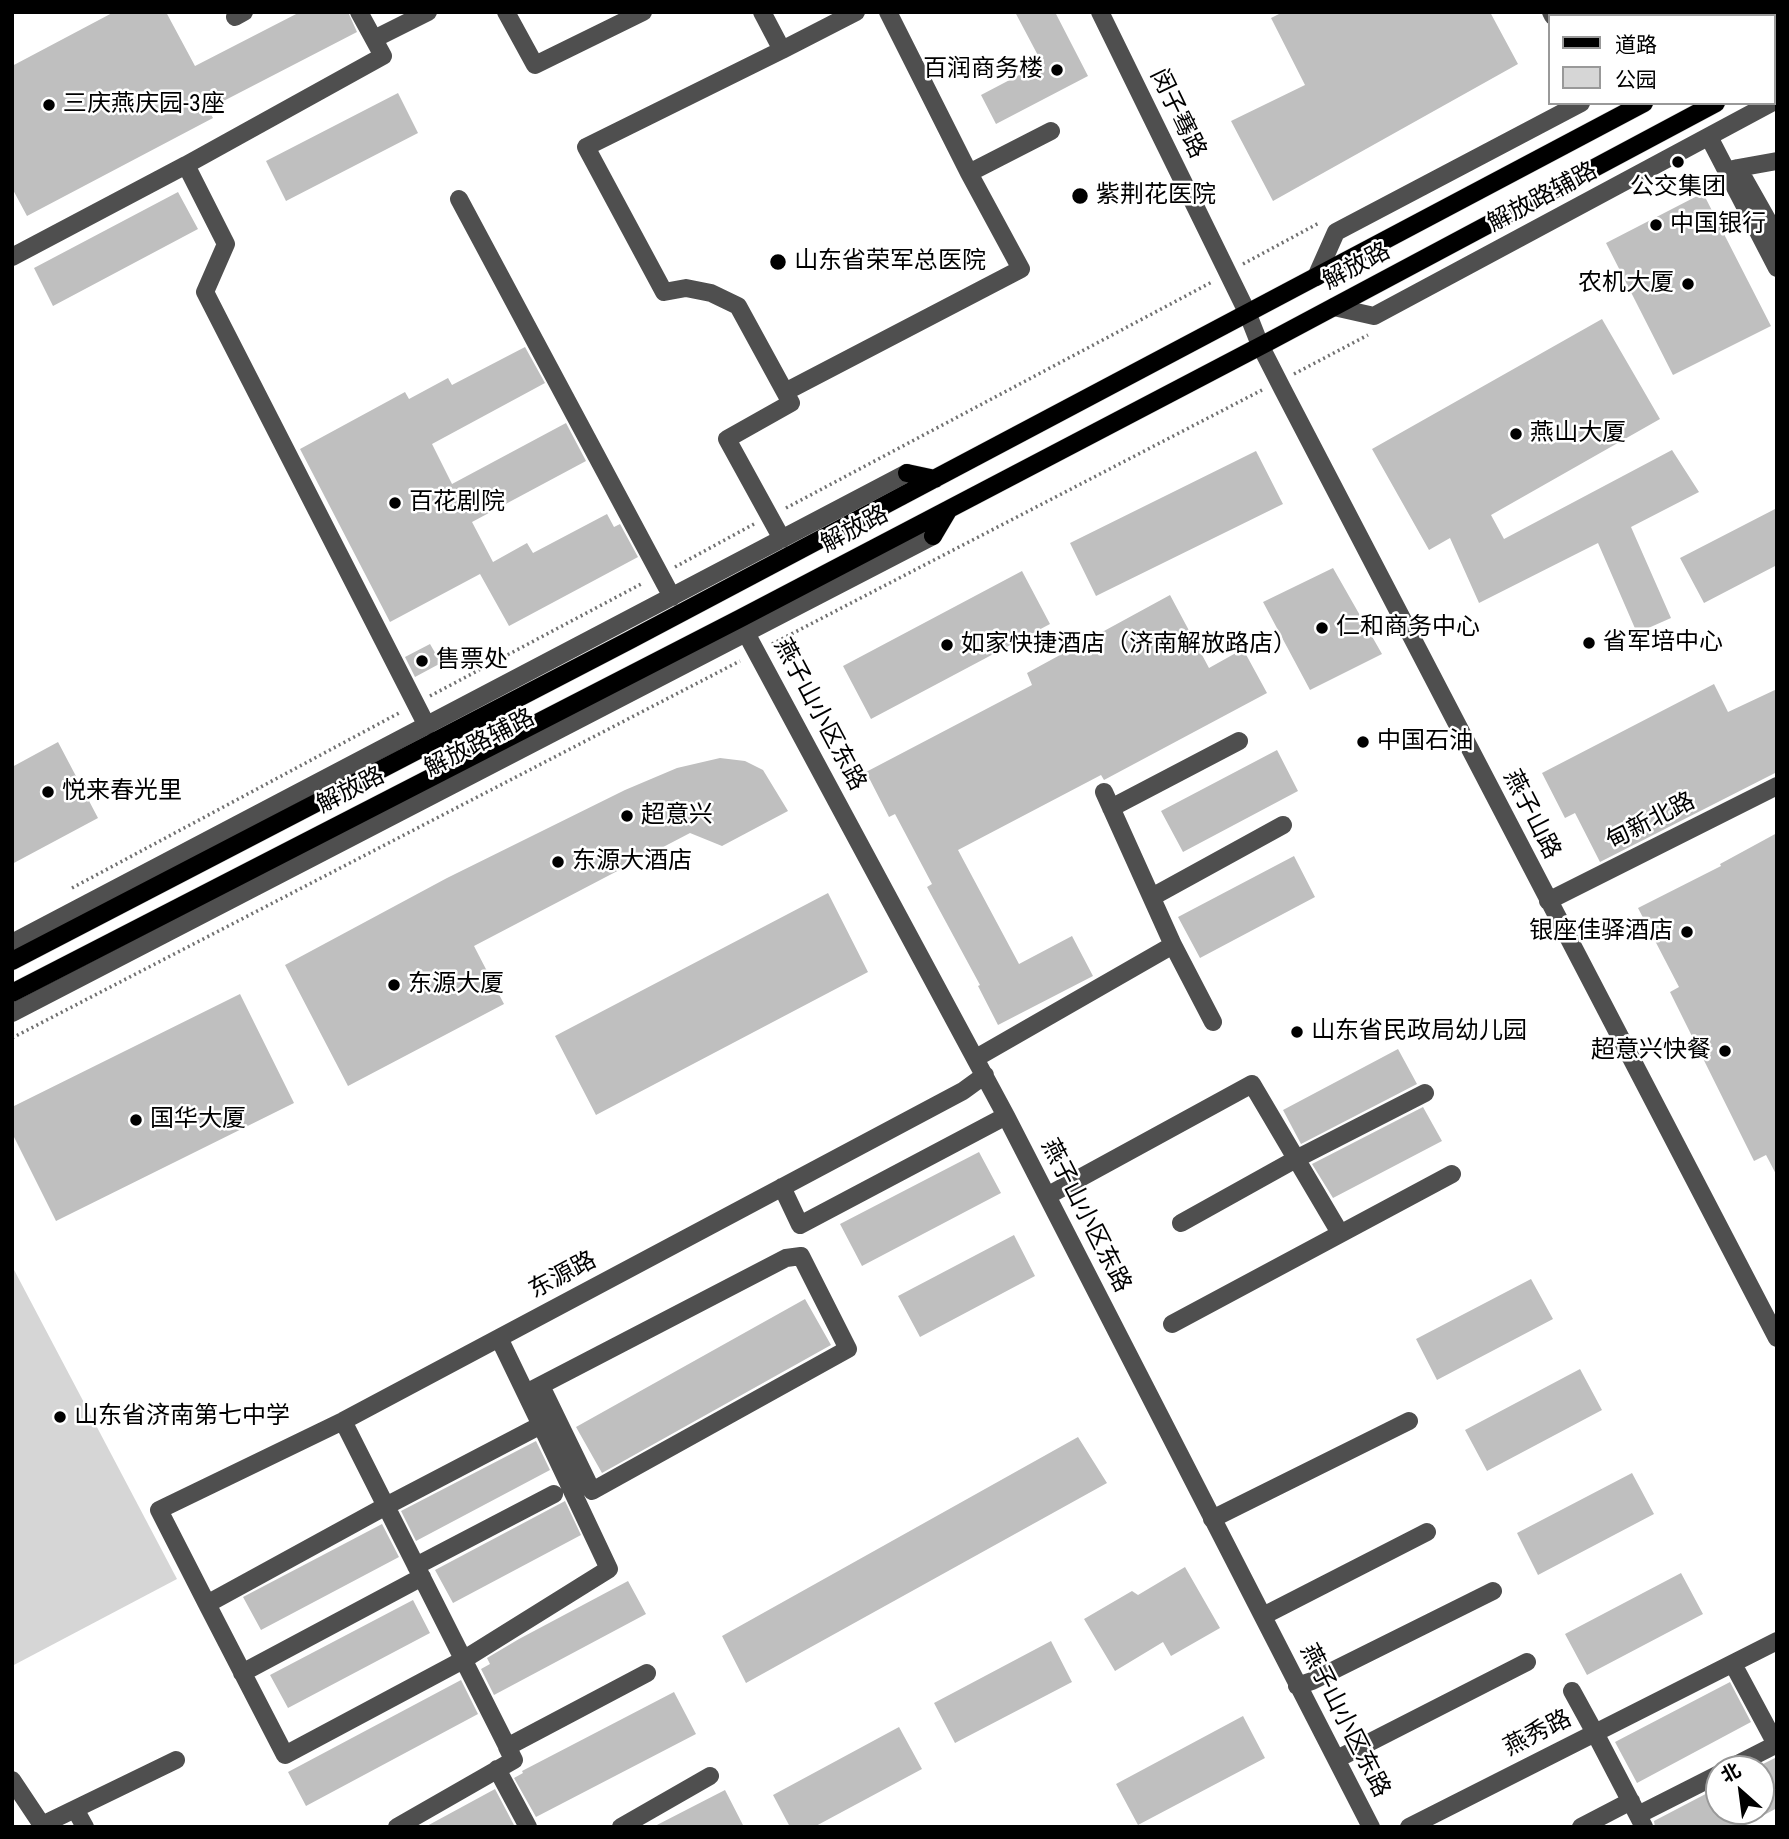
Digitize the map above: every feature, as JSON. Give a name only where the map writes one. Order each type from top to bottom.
[{"type":"main road","name":"解放路","points":[[12,961],[935,479],[1640,105]]},
{"type":"main road","name":"解放路","points":[[12,993],[949,509],[1712,105]]},
{"type":"main road","points":[[907,473],[935,479]]},
{"type":"main road","points":[[933,536],[949,509]]},
{"type":"street","points":[[12,257],[383,56],[359,12]]},
{"type":"street","points":[[374,39],[428,12]]},
{"type":"street","points":[[506,12],[535,65],[639,13]]},
{"type":"street","points":[[762,12],[782,50]]},
{"type":"street","points":[[782,539],[727,439],[791,403],[737,306],[711,293],[686,288],[664,292],[586,147],[856,12]]},
{"type":"street","points":[[785,392],[1021,270],[888,12]]},
{"type":"street","name":"闵子骞路","points":[[1100,12],[1247,312]]},
{"type":"street","points":[[1316,277],[1336,232],[1577,105]]},
{"type":"street","name":"解放路辅路","points":[[1334,307],[1374,316],[1768,105]]},
{"type":"street","points":[[969,173],[1051,131]]},
{"type":"street","points":[[1709,137],[1777,237]]},
{"type":"street","points":[[1732,170],[1777,162]]},
{"type":"street","points":[[186,165],[226,244],[205,292],[427,726]]},
{"type":"street","points":[[1732,170],[1777,268]]},
{"type":"street","points":[[459,200],[672,597]]},
{"type":"street","name":"燕子山路","points":[[1247,312],[1284,379],[1777,1338]]},
{"type":"street","name":"解放路辅路","points":[[12,943],[907,473]]},
{"type":"street","name":"解放路辅路","points":[[12,1013],[933,536]]},
{"type":"street","name":"燕子山小区东路","points":[[746,634],[985,1075],[1371,1827]]},
{"type":"street","points":[[1213,1022],[1173,945],[1107,800],[1239,741]]},
{"type":"street","name":"甸新北路","points":[[1553,901],[1777,789]]},
{"type":"street","points":[[1152,897],[1283,825]]},
{"type":"street","name":"燕子山路","points":[[1553,901],[1777,1318]]},
{"type":"street","points":[[976,1058],[1173,945]]},
{"type":"street","name":"东源路","points":[[207,1604],[159,1510],[343,1421],[963,1091],[985,1075]]},
{"type":"street","points":[[1047,1196],[1252,1084],[1340,1233]]},
{"type":"street","points":[[1181,1223],[1296,1159],[1425,1093]]},
{"type":"street","points":[[782,1187],[800,1225],[1006,1116]]},
{"type":"street","points":[[1172,1324],[1452,1174]]},
{"type":"street","points":[[499,1338],[592,1491],[848,1349],[801,1256],[786,1258],[533,1390]]},
{"type":"street","points":[[533,1390],[541,1425],[609,1569],[463,1660],[285,1755],[207,1604],[541,1425]]},
{"type":"street","points":[[343,1421],[514,1760],[397,1827]]},
{"type":"street","points":[[1212,1519],[1409,1421]]},
{"type":"street","points":[[243,1673],[554,1494]]},
{"type":"street","points":[[1263,1616],[1427,1532]]},
{"type":"street","points":[[1297,1686],[1493,1591]]},
{"type":"street","points":[[1573,1691],[1595,1733],[1777,1641]]},
{"type":"street","points":[[1337,1759],[1527,1662]]},
{"type":"street","points":[[1734,1664],[1776,1745],[1756,1755]]},
{"type":"street","points":[[507,1747],[648,1673]]},
{"type":"street","name":"燕秀路","points":[[1409,1827],[1595,1733],[1638,1814]]},
{"type":"street","points":[[12,1780],[40,1826],[176,1760]]},
{"type":"street","points":[[497,1769],[528,1827]]},
{"type":"street","points":[[621,1827],[710,1776]]},
{"type":"street","points":[[1581,1827],[1638,1814],[1705,1781]]},
{"type":"street","points":[[75,1809],[85,1827]]},
{"type":"path","points":[[12,1038],[1375,331]]},
{"type":"green space","name":"山东省济南第七中学","points":[[12,1266],[177,1579],[12,1666]]},
{"type":"building","points":[[114,12],[166,12],[195,66],[300,12],[348,12],[357,32],[208,109],[213,118],[27,216],[12,188],[12,66]]},
{"type":"building","name":"百润商务楼","points":[[1015,12],[1055,12],[1088,76],[996,124],[981,95],[1042,63]]},
{"type":"building","points":[[1283,12],[1490,12],[1518,64],[1273,201],[1231,121],[1305,85],[1271,18]]},
{"type":"building","points":[[398,93],[418,133],[286,201],[266,161]]},
{"type":"building","points":[[178,192],[198,229],[53,306],[34,268]]},
{"type":"building","name":"农机大厦","points":[[1703,193],[1771,326],[1673,375],[1606,243]]},
{"type":"building","name":"燕山大厦","points":[[1602,319],[1660,419],[1491,515],[1504,539],[1672,450],[1699,492],[1631,527],[1671,618],[1637,633],[1598,543],[1479,603],[1450,538],[1429,550],[1372,449]]},
{"type":"building","points":[[525,347],[545,383],[432,444],[452,484],[566,423],[586,461],[472,522],[493,562],[527,543],[533,553],[607,514],[614,527],[620,524],[638,557],[509,626],[480,574],[390,622],[300,449],[405,392],[409,399],[448,378],[452,385]]},
{"type":"building","points":[[1256,451],[1283,504],[1096,596],[1070,543]]},
{"type":"building","points":[[1777,508],[1777,565],[1704,603],[1680,558]]},
{"type":"building","name":"仁和商务中心","points":[[1333,568],[1382,654],[1310,690],[1263,602]]},
{"type":"building","name":"如家快捷酒店（济南解放路店）","points":[[1022,571],[1050,624],[871,719],[843,666]]},
{"type":"building","points":[[1170,595],[1209,668],[1243,649],[1267,693],[1104,780],[1101,775],[958,850],[1019,964],[1072,936],[1093,976],[998,1025],[978,986],[980,985],[927,887],[932,884],[895,814],[889,817],[866,772],[1032,685],[1027,673]]},
{"type":"building","name":"售票处","points":[[430,644],[441,663],[415,677],[405,657]]},
{"type":"building","points":[[1714,684],[1728,712],[1777,689],[1777,772],[1600,862],[1575,813],[1565,818],[1542,773]]},
{"type":"building","name":"悦来春光里","points":[[58,742],[98,818],[12,864],[12,767]]},
{"type":"building","points":[[1277,750],[1298,791],[1183,852],[1161,811]]},
{"type":"building","points":[[720,758],[745,761],[763,770],[788,811],[722,846],[690,833],[474,946],[504,1004],[348,1086],[285,965],[447,878],[625,790],[677,768]]},
{"type":"building","points":[[1777,833],[1777,1176],[1766,1155],[1754,1161],[1670,992],[1679,987],[1638,908],[1721,866],[1720,864]]},
{"type":"building","points":[[1294,856],[1315,897],[1200,958],[1178,917]]},
{"type":"building","points":[[828,893],[868,972],[596,1115],[555,1036]]},
{"type":"building","name":"国华大厦","points":[[240,994],[294,1103],[56,1221],[12,1133],[12,1107]]},
{"type":"building","points":[[1398,1049],[1417,1084],[1301,1144],[1283,1110]]},
{"type":"building","points":[[1423,1107],[1442,1141],[1333,1198],[1312,1164]]},
{"type":"building","points":[[979,1152],[1001,1193],[862,1266],[840,1224]]},
{"type":"building","points":[[1014,1235],[1035,1276],[920,1337],[898,1296]]},
{"type":"building","points":[[1531,1279],[1553,1319],[1437,1380],[1416,1339]]},
{"type":"building","points":[[805,1299],[831,1345],[602,1473],[576,1427]]},
{"type":"building","points":[[1580,1369],[1602,1410],[1487,1471],[1465,1430]]},
{"type":"building","points":[[1078,1437],[1107,1483],[746,1683],[722,1636]]},
{"type":"building","points":[[536,1441],[550,1470],[416,1541],[401,1511]]},
{"type":"building","points":[[1632,1473],[1654,1514],[1538,1575],[1517,1533]]},
{"type":"building","points":[[565,1501],[581,1535],[453,1603],[435,1570]]},
{"type":"building","points":[[382,1524],[399,1557],[261,1630],[243,1597]]},
{"type":"building","points":[[1185,1567],[1220,1628],[1171,1656],[1163,1642],[1115,1671],[1084,1619],[1132,1591],[1138,1595]]},
{"type":"building","points":[[1681,1573],[1703,1614],[1587,1675],[1565,1634]]},
{"type":"building","points":[[628,1581],[646,1614],[494,1695],[481,1669],[490,1664],[487,1658]]},
{"type":"building","points":[[413,1600],[430,1633],[288,1708],[270,1675]]},
{"type":"building","points":[[1051,1641],[1072,1682],[955,1743],[934,1703]]},
{"type":"building","points":[[461,1680],[478,1714],[306,1806],[288,1772]]},
{"type":"building","points":[[1730,1682],[1751,1722],[1637,1783],[1615,1742]]},
{"type":"building","points":[[674,1692],[696,1734],[536,1817],[514,1778],[523,1773],[522,1771]]},
{"type":"building","points":[[1243,1716],[1265,1758],[1138,1825],[1116,1784]]},
{"type":"building","points":[[899,1727],[922,1769],[814,1827],[790,1827],[773,1795]]},
{"type":"building","points":[[1777,1757],[1775,1809],[1775,1758]]},
{"type":"building","points":[[495,1789],[515,1827],[425,1827]]},
{"type":"building","points":[[725,1790],[744,1827],[653,1827]]},
{"type":"building","points":[[1705,1794],[1705,1825],[1746,1825],[1655,1827],[1654,1821]]},
{"type":"place","name":"百润商务楼","points":[[1057,70]]},
{"type":"place","name":"三庆燕庆园-3座","points":[[49,105]]},
{"type":"place","name":"公交集团","points":[[1678,162]]},
{"type":"place","name":"紫荆花医院","points":[[1080,196]]},
{"type":"place","name":"中国银行","points":[[1656,225]]},
{"type":"place","name":"山东省荣军总医院","points":[[778,262]]},
{"type":"place","name":"农机大厦","points":[[1688,284]]},
{"type":"place","name":"燕山大厦","points":[[1516,434]]},
{"type":"place","name":"百花剧院","points":[[395,503]]},
{"type":"place","name":"仁和商务中心","points":[[1322,628]]},
{"type":"place","name":"省军培中心","points":[[1589,643]]},
{"type":"place","name":"如家快捷酒店（济南解放路店）","points":[[947,645]]},
{"type":"place","name":"售票处","points":[[422,661]]},
{"type":"place","name":"中国石油","points":[[1363,742]]},
{"type":"place","name":"悦来春光里","points":[[48,792]]},
{"type":"place","name":"超意兴","points":[[627,816]]},
{"type":"place","name":"东源大酒店","points":[[558,862]]},
{"type":"place","name":"银座佳驿酒店","points":[[1687,932]]},
{"type":"place","name":"东源大厦","points":[[394,985]]},
{"type":"place","name":"山东省民政局幼儿园","points":[[1297,1032]]},
{"type":"place","name":"超意兴快餐","points":[[1725,1051]]},
{"type":"place","name":"国华大厦","points":[[136,1120]]},
{"type":"place","name":"山东省济南第七中学","points":[[60,1417]]}]
